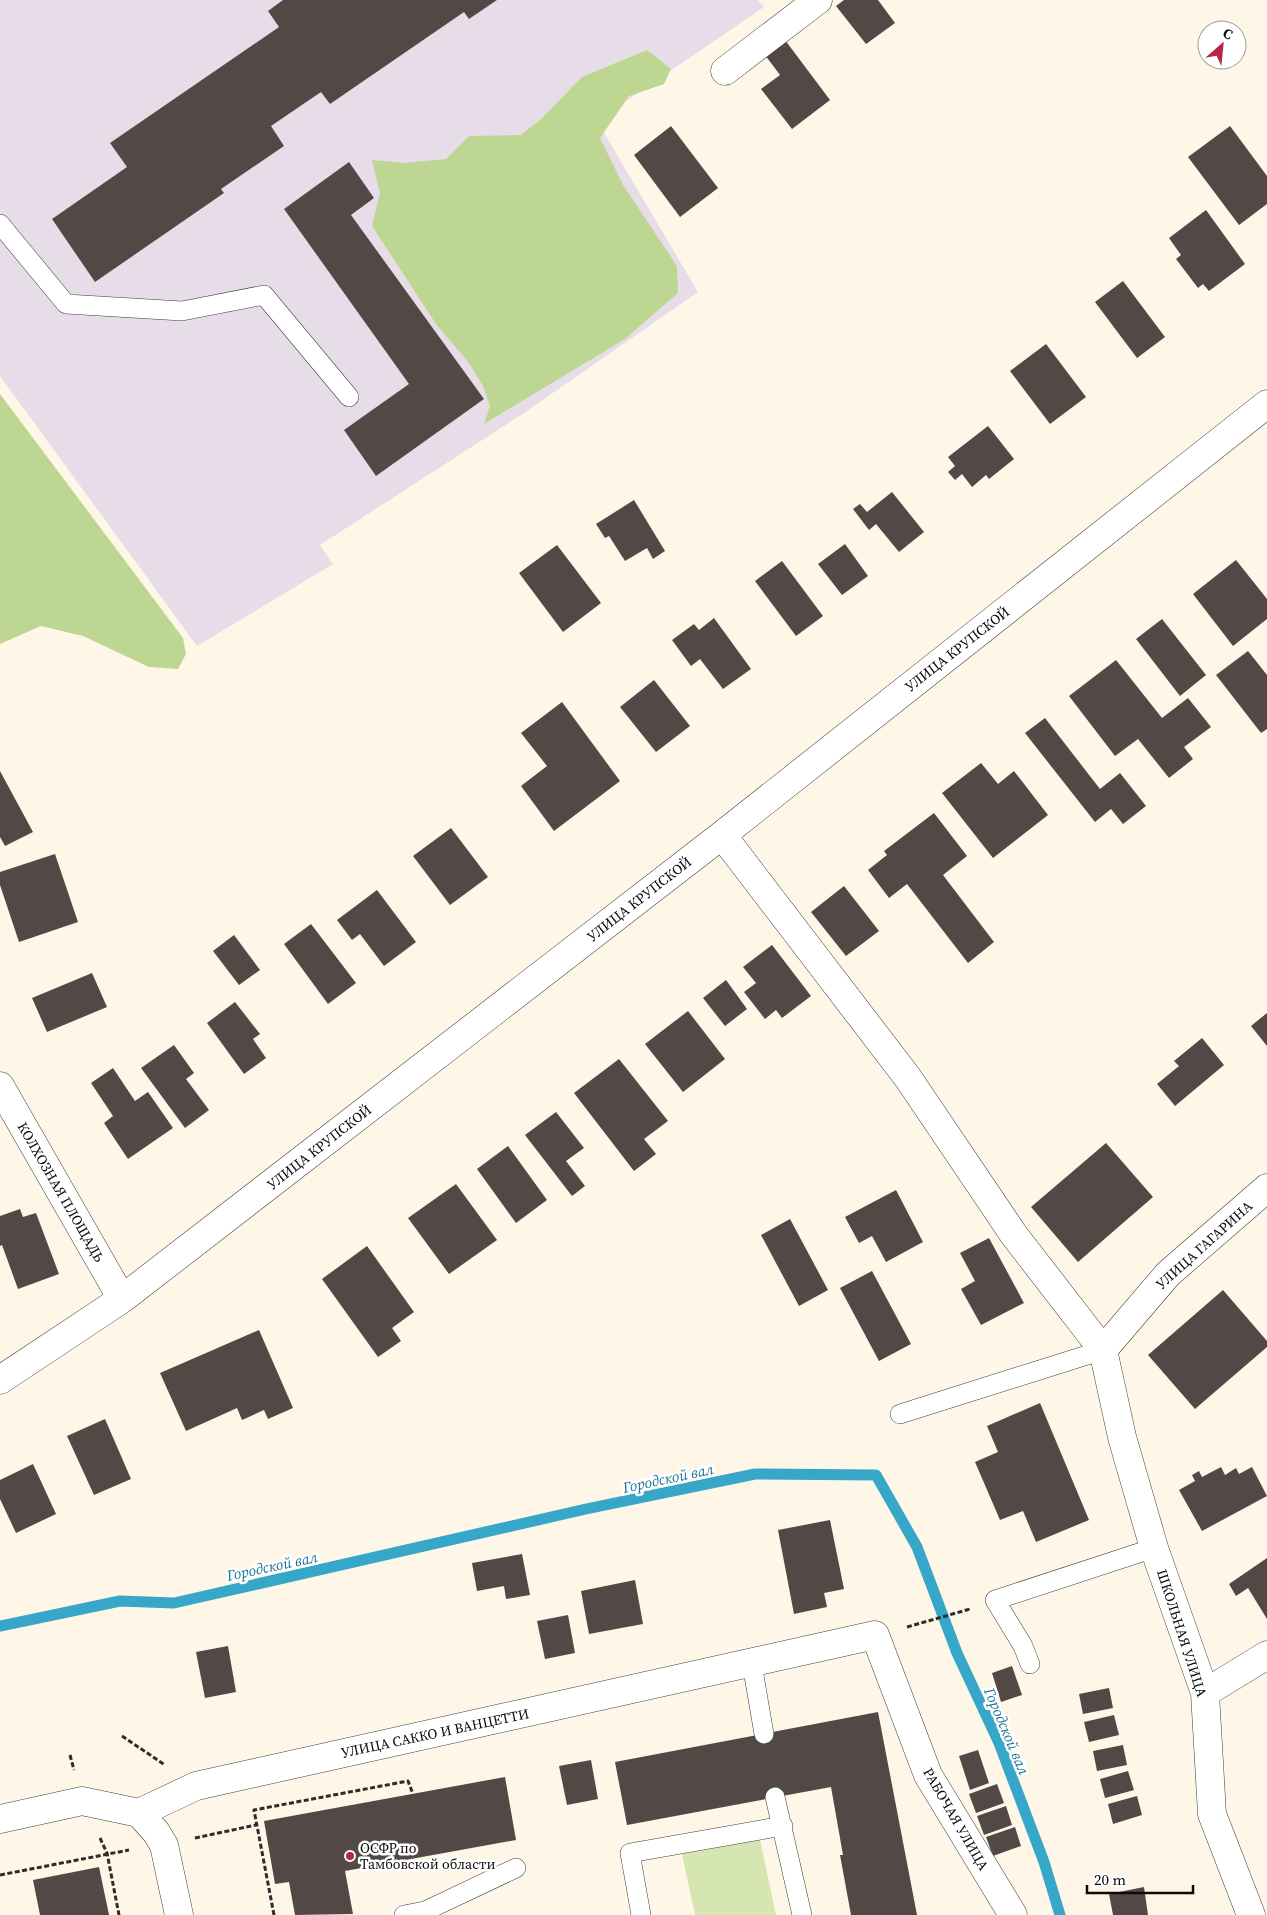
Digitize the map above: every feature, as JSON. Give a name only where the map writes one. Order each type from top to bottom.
[{"type":"street","points":[[725,71],[818,0]]},
{"type":"street","name":"УЛИЦА КРУПСКОЙ","points":[[0,1380],[122,1299],[722,835],[1267,404]]},
{"type":"street","points":[[722,835],[908,1078],[1014,1235],[1103,1350]]},
{"type":"street","name":"КОЛХОЗНАЯ ПЛОЩАДЬ","points":[[0,1086],[122,1299]]},
{"type":"street","name":"УЛИЦА ГАГАРИНА","points":[[1103,1350],[1168,1274],[1267,1188]]},
{"type":"street","name":"ШКОЛЬНАЯ УЛИЦА","points":[[1103,1350],[1122,1437],[1154,1548],[1205,1693],[1212,1814],[1251,1915]]},
{"type":"street","name":"УЛИЦА САККО И ВАНЦЕТТИ","points":[[139,1813],[196,1786],[752,1664],[875,1635]]},
{"type":"street","name":"РАБОЧАЯ УЛИЦА","points":[[875,1635],[928,1776],[1013,1915]]},
{"type":"street","points":[[1205,1693],[1267,1655]]},
{"type":"street","points":[[0,1819],[82,1801],[139,1813],[156,1832],[164,1845],[179,1915]]},
{"type":"lane","points":[[0,224],[66,304],[182,311],[264,295],[349,397]]},
{"type":"lane","points":[[900,1414],[1103,1350]]},
{"type":"lane","points":[[1030,1664],[1022,1646],[995,1600],[1154,1548]]},
{"type":"lane","points":[[752,1664],[764,1734]]},
{"type":"lane","points":[[775,1797],[802,1915]]},
{"type":"lane","points":[[641,1915],[630,1853],[783,1826]]},
{"type":"lane","points":[[404,1915],[425,1911],[516,1868]]},
{"type":"path","points":[[917,1624],[958,1613]]},
{"type":"path","points":[[274,1915],[254,1810],[408,1781],[413,1794]]},
{"type":"path","points":[[0,1875],[108,1853],[164,1845],[256,1825]]},
{"type":"path","points":[[108,1853],[119,1915]]},
{"type":"shaded area","points":[[0,0],[758,0],[764,7],[597,121],[698,292],[524,413],[320,545],[333,564],[197,646],[0,376]]},
{"type":"green space","points":[[647,50],[671,69],[664,84],[629,96],[600,138],[623,185],[677,266],[678,293],[625,339],[484,424],[490,406],[483,386],[469,363],[436,324],[372,226],[380,193],[372,160],[405,163],[446,159],[469,136],[521,135],[541,119],[582,77]]},
{"type":"green space","points":[[0,394],[183,638],[186,654],[178,669],[149,667],[83,636],[41,626],[0,644]]},
{"type":"green space","points":[[760,1840],[776,1915],[695,1915],[682,1854]]},
{"type":"building","points":[[283,0],[497,0],[469,19],[464,12],[330,104],[321,92],[271,126],[284,146],[221,189],[224,193],[95,282],[52,219],[127,167],[110,143],[279,27],[268,11]]},
{"type":"building","points":[[844,0],[878,0],[895,23],[866,44],[836,6]]},
{"type":"building","points":[[785,40],[830,100],[792,129],[761,89],[780,75],[765,55]]},
{"type":"building","points":[[671,126],[718,188],[680,217],[634,155]]},
{"type":"building","points":[[1230,126],[1267,176],[1267,204],[1239,225],[1188,157]]},
{"type":"building","points":[[349,162],[374,198],[351,215],[484,399],[376,476],[344,430],[409,384],[284,209]]},
{"type":"building","points":[[1206,210],[1245,264],[1209,291],[1203,284],[1198,288],[1176,259],[1181,255],[1169,238]]},
{"type":"building","points":[[1123,281],[1165,337],[1137,358],[1095,302]]},
{"type":"building","points":[[1046,344],[1086,397],[1050,424],[1010,371]]},
{"type":"building","points":[[988,426],[1014,459],[989,479],[986,475],[972,487],[962,474],[955,480],[948,472],[955,466],[948,457]]},
{"type":"building","points":[[892,492],[924,532],[899,552],[876,524],[869,530],[853,509],[860,504],[867,512]]},
{"type":"building","points":[[634,500],[665,551],[653,559],[647,548],[625,561],[609,536],[605,538],[596,524]]},
{"type":"building","points":[[845,544],[868,576],[842,595],[818,564]]},
{"type":"building","points":[[557,545],[601,603],[563,632],[519,573]]},
{"type":"building","points":[[1236,560],[1267,599],[1267,619],[1233,646],[1193,594]]},
{"type":"building","points":[[782,561],[823,616],[796,636],[755,581]]},
{"type":"building","points":[[714,618],[751,669],[723,689],[700,659],[691,666],[672,640],[694,624],[699,630]]},
{"type":"building","points":[[1162,619],[1206,675],[1180,696],[1136,639]]},
{"type":"building","points":[[1248,651],[1267,675],[1267,729],[1261,733],[1216,675]]},
{"type":"building","points":[[1116,660],[1162,718],[1188,698],[1211,727],[1184,747],[1193,759],[1169,778],[1138,739],[1115,756],[1069,696]]},
{"type":"building","points":[[654,680],[690,726],[656,752],[620,707]]},
{"type":"building","points":[[562,702],[620,781],[554,831],[521,786],[547,766],[521,733]]},
{"type":"building","points":[[1045,718],[1100,789],[1120,773],[1146,806],[1123,824],[1111,809],[1095,822],[1025,733]]},
{"type":"building","points":[[981,763],[998,784],[1014,771],[1048,815],[993,858],[942,793]]},
{"type":"building","points":[[0,771],[33,832],[5,846],[0,837]]},
{"type":"building","points":[[934,813],[967,856],[943,875],[994,942],[968,963],[907,884],[889,898],[868,870],[887,855],[884,851]]},
{"type":"building","points":[[451,828],[488,877],[450,905],[413,856]]},
{"type":"building","points":[[55,854],[78,922],[19,942],[0,885],[0,872]]},
{"type":"building","points":[[844,886],[879,931],[846,956],[811,912]]},
{"type":"building","points":[[377,890],[416,942],[384,966],[360,934],[352,940],[337,920]]},
{"type":"building","points":[[311,924],[356,983],[328,1004],[284,944]]},
{"type":"building","points":[[234,935],[260,970],[239,985],[213,951]]},
{"type":"building","points":[[772,945],[811,996],[782,1018],[776,1010],[765,1019],[744,992],[756,983],[743,967]]},
{"type":"building","points":[[92,973],[107,1007],[47,1032],[32,998]]},
{"type":"building","points":[[726,980],[747,1009],[725,1026],[703,998]]},
{"type":"building","points":[[235,1002],[260,1034],[253,1039],[266,1058],[244,1074],[207,1023]]},
{"type":"building","points":[[688,1011],[725,1059],[683,1092],[645,1044]]},
{"type":"building","points":[[1267,1013],[1267,1046],[1251,1026]]},
{"type":"building","points":[[1202,1038],[1224,1065],[1175,1106],[1157,1084],[1179,1066],[1174,1061]]},
{"type":"building","points":[[174,1045],[194,1073],[186,1079],[209,1110],[185,1128],[141,1068]]},
{"type":"building","points":[[619,1059],[668,1121],[644,1139],[656,1154],[634,1171],[574,1093]]},
{"type":"building","points":[[113,1068],[135,1101],[148,1092],[173,1128],[128,1159],[104,1123],[113,1116],[91,1083]]},
{"type":"building","points":[[556,1112],[584,1148],[566,1161],[585,1186],[572,1196],[525,1135]]},
{"type":"building","points":[[1106,1143],[1153,1197],[1078,1262],[1031,1207]]},
{"type":"building","points":[[508,1146],[547,1200],[516,1223],[477,1169]]},
{"type":"building","points":[[456,1184],[497,1240],[449,1274],[408,1218]]},
{"type":"building","points":[[896,1190],[923,1242],[886,1262],[872,1236],[859,1243],[845,1217]]},
{"type":"building","points":[[20,1209],[23,1217],[36,1213],[59,1274],[18,1289],[2,1245],[0,1246],[0,1216]]},
{"type":"building","points":[[790,1219],[828,1290],[799,1306],[761,1235]]},
{"type":"building","points":[[989,1238],[1024,1303],[981,1325],[961,1289],[975,1281],[960,1253]]},
{"type":"building","points":[[367,1246],[414,1312],[392,1328],[401,1341],[378,1357],[322,1279]]},
{"type":"building","points":[[872,1271],[911,1344],[879,1361],[840,1288]]},
{"type":"building","points":[[1223,1290],[1267,1341],[1267,1347],[1195,1409],[1148,1355]]},
{"type":"building","points":[[259,1330],[293,1408],[268,1419],[264,1410],[242,1420],[237,1408],[186,1431],[160,1373]]},
{"type":"building","points":[[1040,1403],[1089,1520],[1036,1542],[1023,1511],[1000,1520],[975,1462],[998,1452],[987,1426]]},
{"type":"building","points":[[105,1419],[131,1479],[94,1495],[67,1436]]},
{"type":"building","points":[[33,1464],[56,1514],[16,1533],[0,1499],[0,1480]]},
{"type":"building","points":[[1221,1467],[1225,1475],[1236,1468],[1239,1474],[1252,1467],[1267,1496],[1202,1531],[1179,1490],[1195,1481],[1192,1475],[1199,1471],[1202,1477]]},
{"type":"building","points":[[830,1520],[844,1589],[824,1593],[827,1607],[794,1614],[778,1530]]},
{"type":"building","points":[[522,1554],[530,1595],[506,1599],[504,1586],[477,1591],[472,1563]]},
{"type":"building","points":[[1267,1558],[1267,1619],[1248,1588],[1236,1596],[1229,1584]]},
{"type":"building","points":[[635,1580],[643,1624],[589,1634],[581,1591]]},
{"type":"building","points":[[568,1615],[575,1653],[545,1659],[537,1621]]},
{"type":"building","points":[[228,1646],[236,1692],[205,1698],[196,1652]]},
{"type":"building","points":[[1012,1666],[1022,1695],[1001,1702],[992,1673]]},
{"type":"building","points":[[1109,1688],[1113,1708],[1083,1714],[1079,1694]]},
{"type":"building","points":[[878,1712],[917,1915],[851,1915],[840,1855],[843,1855],[831,1787],[627,1825],[615,1762]]},
{"type":"building","points":[[1114,1715],[1119,1735],[1089,1742],[1084,1722]]},
{"type":"building","points":[[1123,1745],[1127,1765],[1097,1771],[1093,1751]]},
{"type":"building","points":[[978,1750],[989,1783],[970,1790],[959,1756]]},
{"type":"building","points":[[591,1760],[598,1799],[567,1805],[559,1766]]},
{"type":"building","points":[[1128,1771],[1134,1790],[1105,1798],[1100,1779]]},
{"type":"building","name":"ОСФР по Тамбовской области","points":[[505,1777],[516,1840],[345,1871],[353,1914],[295,1915],[289,1882],[275,1884],[264,1821]]},
{"type":"building","points":[[997,1784],[1004,1803],[976,1813],[969,1794]]},
{"type":"building","points":[[1137,1796],[1142,1815],[1113,1824],[1108,1804]]},
{"type":"building","points":[[1006,1806],[1012,1825],[984,1835],[977,1816]]},
{"type":"building","points":[[1015,1827],[1021,1846],[993,1856],[986,1837]]},
{"type":"building","points":[[99,1867],[109,1915],[40,1915],[33,1880]]},
{"type":"building","points":[[1144,1887],[1148,1915],[1113,1915],[1109,1894]]},
{"type":"waterway","name":"Городской вал","points":[[0,1626],[120,1601],[174,1603],[586,1509],[755,1474],[876,1475],[917,1547],[957,1653],[999,1743],[1044,1862],[1060,1915]]},
{"type":"place","name":"ОСФР по Тамбовской области","points":[[350,1856]]}]
